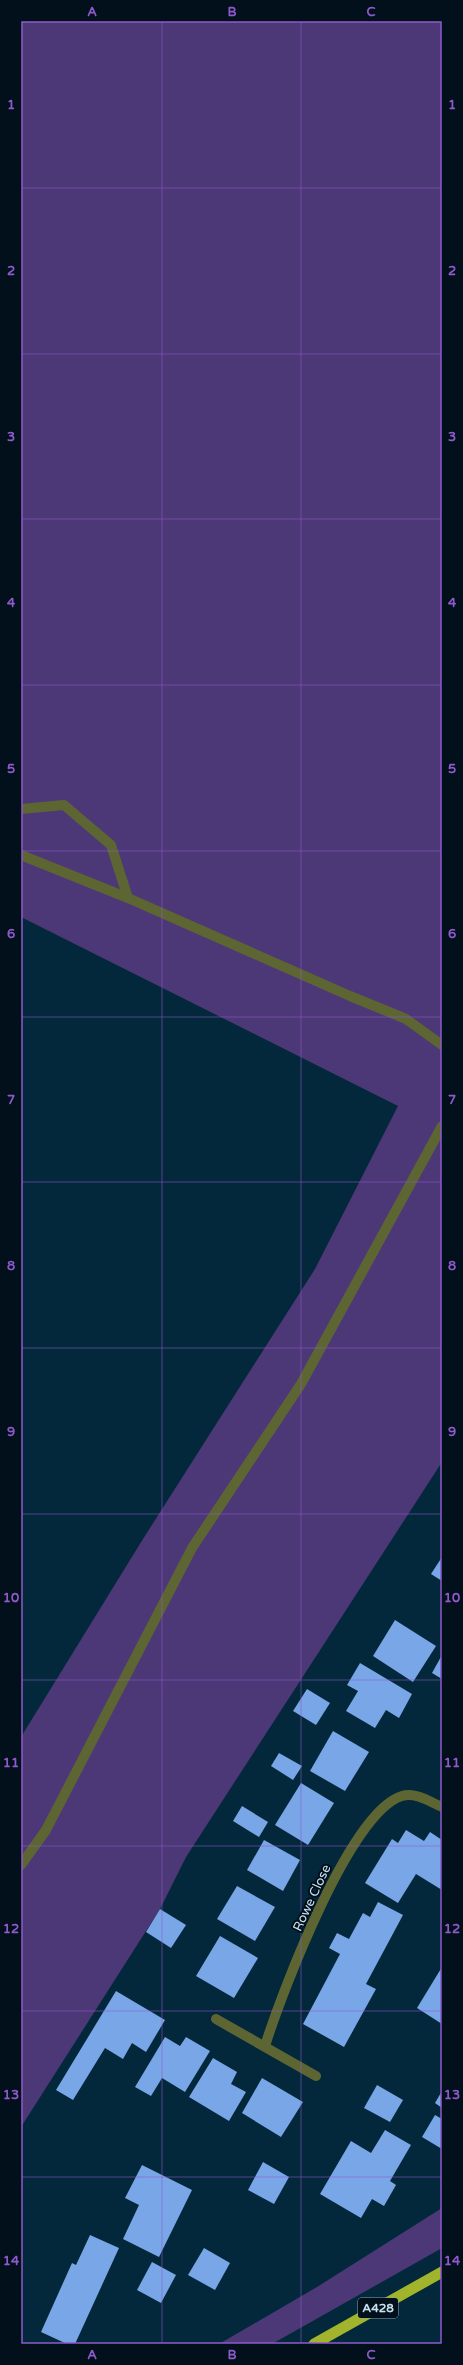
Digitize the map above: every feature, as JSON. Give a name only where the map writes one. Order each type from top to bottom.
[{"type":"highway","name":"A428","points":[[314,2344],[442,2272]]},
{"type":"street","points":[[21,809],[64,805],[111,844],[128,898]]},
{"type":"street","points":[[21,855],[128,898],[350,996],[406,1019],[442,1045]]},
{"type":"street","points":[[21,1865],[46,1830],[192,1548],[301,1384],[442,1126]]},
{"type":"street","name":"Rowe Close","points":[[265,2046],[286,1986],[334,1876],[369,1824],[387,1805],[402,1796],[419,1796],[442,1807]]},
{"type":"street","points":[[216,2019],[316,2076]]},
{"type":"shaded area","points":[[21,21],[442,21],[442,1462],[186,1857],[160,1909],[21,2127],[21,1737],[143,1539],[315,1269],[398,1106],[21,917]]},
{"type":"shaded area","points":[[442,2208],[442,2248],[272,2344],[219,2344],[317,2287]]},
{"type":"building","points":[[442,1557],[442,1581],[431,1574]]},
{"type":"building","points":[[395,1620],[436,1646],[413,1682],[373,1656]]},
{"type":"building","points":[[442,1655],[442,1679],[432,1673]]},
{"type":"building","points":[[360,1663],[412,1694],[399,1718],[386,1710],[375,1728],[346,1711],[358,1691],[347,1685]]},
{"type":"building","points":[[307,1689],[330,1703],[316,1725],[293,1711]]},
{"type":"building","points":[[333,1731],[369,1752],[345,1791],[310,1771]]},
{"type":"building","points":[[279,1753],[302,1766],[293,1780],[271,1766]]},
{"type":"building","points":[[301,1783],[334,1803],[308,1845],[275,1825]]},
{"type":"building","points":[[242,1806],[268,1822],[259,1837],[233,1821]]},
{"type":"building","points":[[406,1830],[424,1841],[430,1832],[442,1840],[442,1890],[416,1874],[398,1903],[365,1883],[392,1839],[398,1843]]},
{"type":"building","points":[[264,1840],[300,1860],[283,1891],[247,1870]]},
{"type":"building","points":[[237,1886],[275,1907],[255,1941],[217,1919]]},
{"type":"building","points":[[378,1902],[403,1915],[366,1984],[376,1989],[344,2047],[303,2024],[340,1954],[329,1948],[337,1933],[349,1939],[363,1913],[370,1917]]},
{"type":"building","points":[[160,1909],[186,1925],[171,1948],[146,1932]]},
{"type":"building","points":[[220,1936],[258,1958],[234,1998],[196,1976]]},
{"type":"building","points":[[442,1967],[442,2024],[417,2008]]},
{"type":"building","points":[[116,1991],[165,2020],[146,2052],[132,2043],[123,2059],[105,2048],[73,2100],[56,2090]]},
{"type":"building","points":[[165,2037],[180,2046],[186,2037],[210,2051],[185,2092],[162,2078],[151,2096],[135,2087]]},
{"type":"building","points":[[213,2058],[237,2072],[231,2084],[246,2092],[229,2121],[189,2097]]},
{"type":"building","points":[[262,2078],[303,2102],[281,2137],[242,2113]]},
{"type":"building","points":[[377,2085],[403,2100],[390,2122],[364,2108]]},
{"type":"building","points":[[442,2091],[442,2108],[435,2103]]},
{"type":"building","points":[[435,2115],[442,2119],[442,2149],[422,2137]]},
{"type":"building","points":[[385,2130],[411,2145],[390,2181],[396,2185],[384,2206],[372,2199],[361,2218],[320,2194],[351,2141],[371,2153]]},
{"type":"building","points":[[263,2162],[289,2177],[274,2204],[248,2190]]},
{"type":"building","points":[[142,2165],[192,2190],[159,2257],[123,2239],[139,2205],[125,2198]]},
{"type":"building","points":[[90,2235],[119,2248],[75,2344],[67,2344],[41,2332],[72,2263],[76,2265]]},
{"type":"building","points":[[204,2248],[230,2263],[215,2290],[188,2275]]},
{"type":"building","points":[[152,2262],[176,2275],[161,2303],[137,2290]]}]
